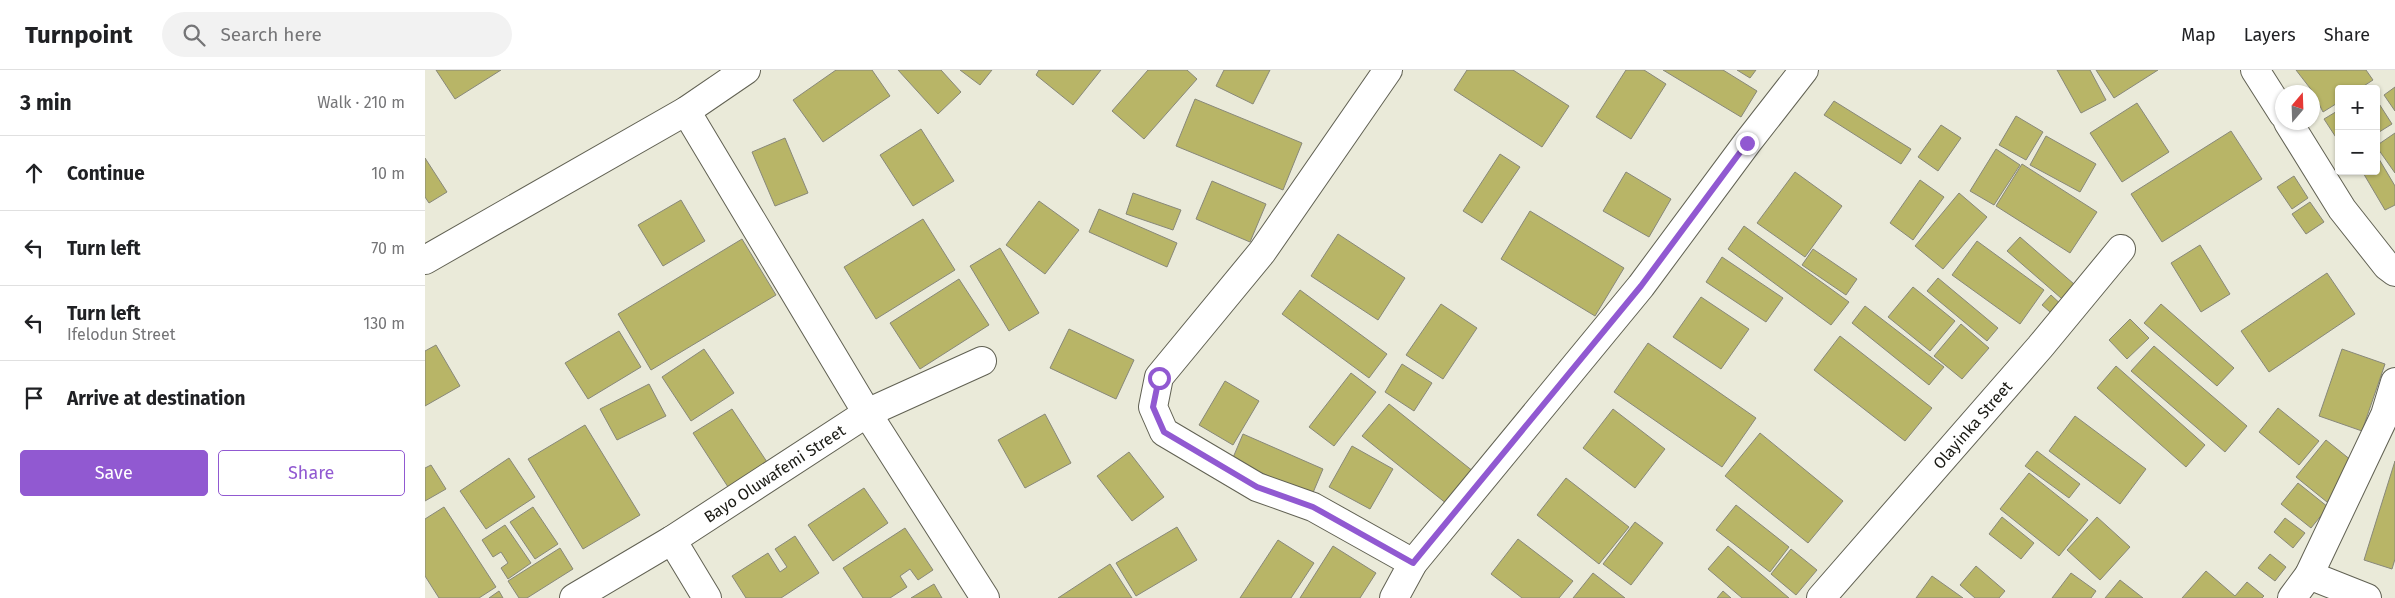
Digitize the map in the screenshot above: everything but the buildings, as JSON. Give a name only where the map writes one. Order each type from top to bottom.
[{"type":"street","points":[[425,260],[687,110],[746,70]]},
{"type":"street","points":[[1389,70],[1262,252],[1159,378],[1153,407],[1164,432],[1257,487],[1313,507],[1413,563]]},
{"type":"street","points":[[1394,598],[1413,563],[1641,286],[1747,143],[1804,70]]},
{"type":"street","points":[[2255,70],[2275,101]]},
{"type":"street","points":[[687,110],[867,413],[985,598]]},
{"type":"street","points":[[2293,130],[2342,209],[2392,264]]},
{"type":"street","name":"Olayinka Street","points":[[1821,598],[2041,347],[2121,249]]},
{"type":"street","name":"Bayo Oluwafemi Street","points":[[574,598],[672,540],[867,413],[981,361]]},
{"type":"street","points":[[2292,598],[2309,575],[2385,415],[2395,382]]},
{"type":"street","points":[[672,540],[707,598]]},
{"type":"street","points":[[2309,575],[2367,598]]},
{"type":"route","points":[[1159,378],[1153,407],[1164,432],[1257,487],[1313,507],[1413,563],[1641,286],[1747,143]]}]
